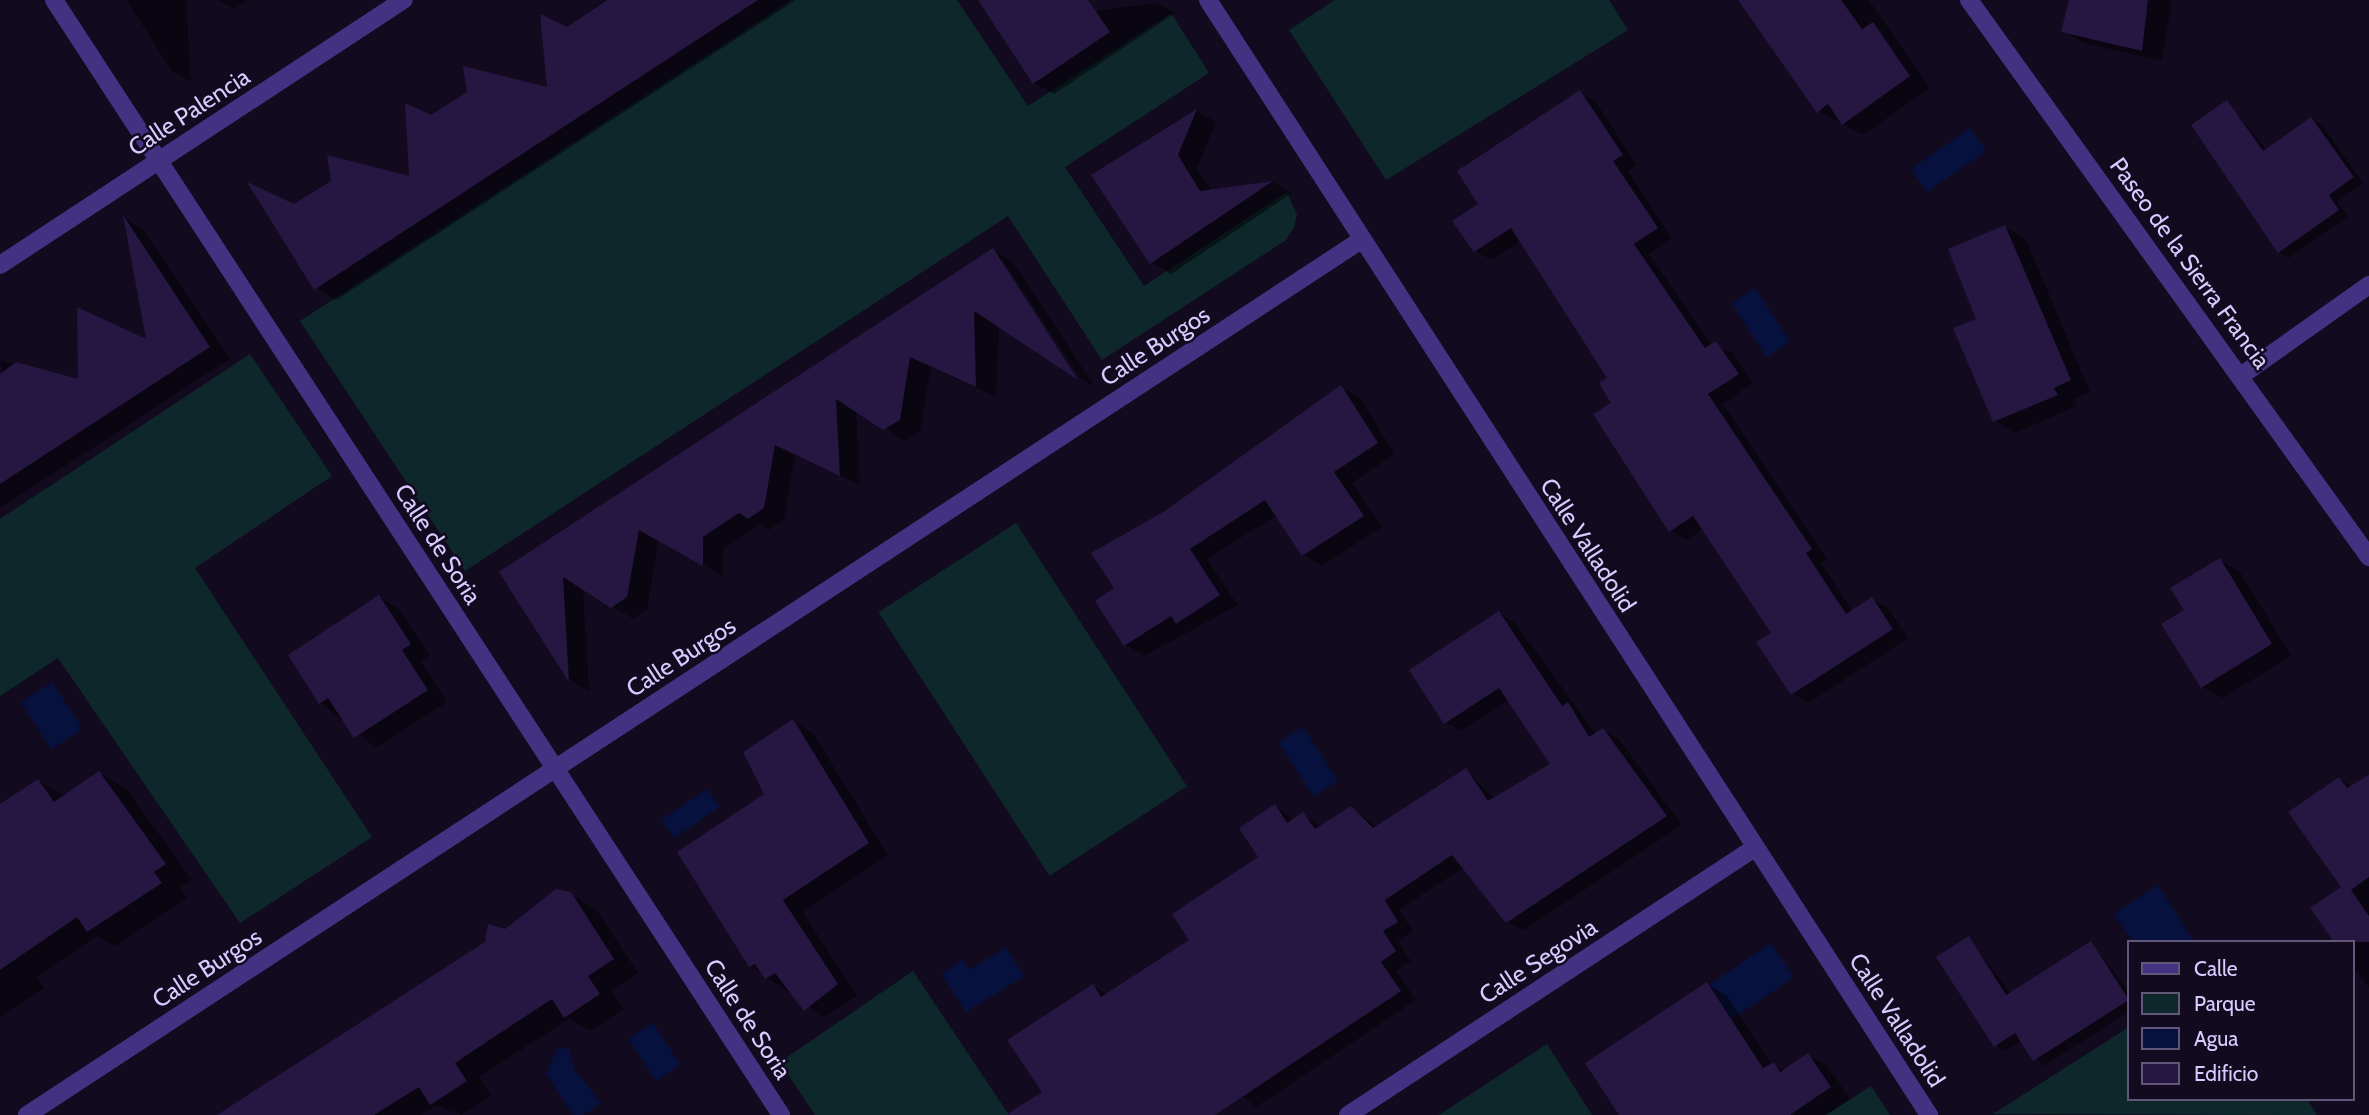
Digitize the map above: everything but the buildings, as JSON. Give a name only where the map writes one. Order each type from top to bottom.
[{"type":"street","name":"Calle de Soria","points":[[54,0],[781,1115]]},
{"type":"street","name":"Calle Palencia","points":[[0,265],[404,0]]},
{"type":"street","name":"Calle Valladolid","points":[[1208,0],[1929,1115]]},
{"type":"street","name":"Paseo de la Sierra Francia","points":[[1969,0],[2242,375],[2369,557]]},
{"type":"street","name":"Calle Burgos","points":[[27,1115],[1362,240]]},
{"type":"street","points":[[2242,375],[2369,285]]},
{"type":"street","name":"Calle Segovia","points":[[1348,1115],[1755,848]]},
{"type":"green space","points":[[791,0],[957,0],[1028,106],[1171,13],[1209,73],[1065,167],[1144,286],[1287,192],[1297,215],[1294,227],[1286,240],[1102,360],[1008,216],[465,571],[300,321]]},
{"type":"green space","points":[[1335,0],[1609,0],[1628,30],[1386,180],[1289,30]]},
{"type":"green space","points":[[250,354],[332,476],[195,568],[372,837],[240,923],[58,658],[0,696],[0,519]]},
{"type":"green space","points":[[1016,523],[1187,786],[1049,876],[878,612]]},
{"type":"green space","points":[[913,971],[1009,1115],[815,1115],[780,1062]]},
{"type":"green space","points":[[2128,1028],[2128,1101],[2308,1101],[2317,1115],[1993,1114]]},
{"type":"green space","points":[[1547,1044],[1592,1115],[1439,1115]]},
{"type":"green space","points":[[1871,1086],[1890,1115],[1826,1115]]},
{"type":"water","points":[[1970,128],[1986,151],[1927,192],[1911,169]]},
{"type":"water","points":[[1755,288],[1790,342],[1766,357],[1732,303]]},
{"type":"water","points":[[52,682],[82,729],[51,749],[21,702]]},
{"type":"water","points":[[1303,727],[1338,781],[1314,796],[1279,743]]},
{"type":"water","points":[[707,789],[719,807],[674,838],[661,820]]},
{"type":"water","points":[[2158,885],[2193,940],[2132,940],[2114,914]]},
{"type":"water","points":[[1771,943],[1794,977],[1732,1019],[1709,985]]},
{"type":"water","points":[[1006,947],[1024,976],[966,1012],[941,974],[962,960],[970,970]]},
{"type":"water","points":[[653,1023],[680,1065],[656,1081],[629,1039]]},
{"type":"water","points":[[559,1046],[569,1050],[574,1069],[601,1103],[583,1115],[573,1115],[546,1073]]}]
